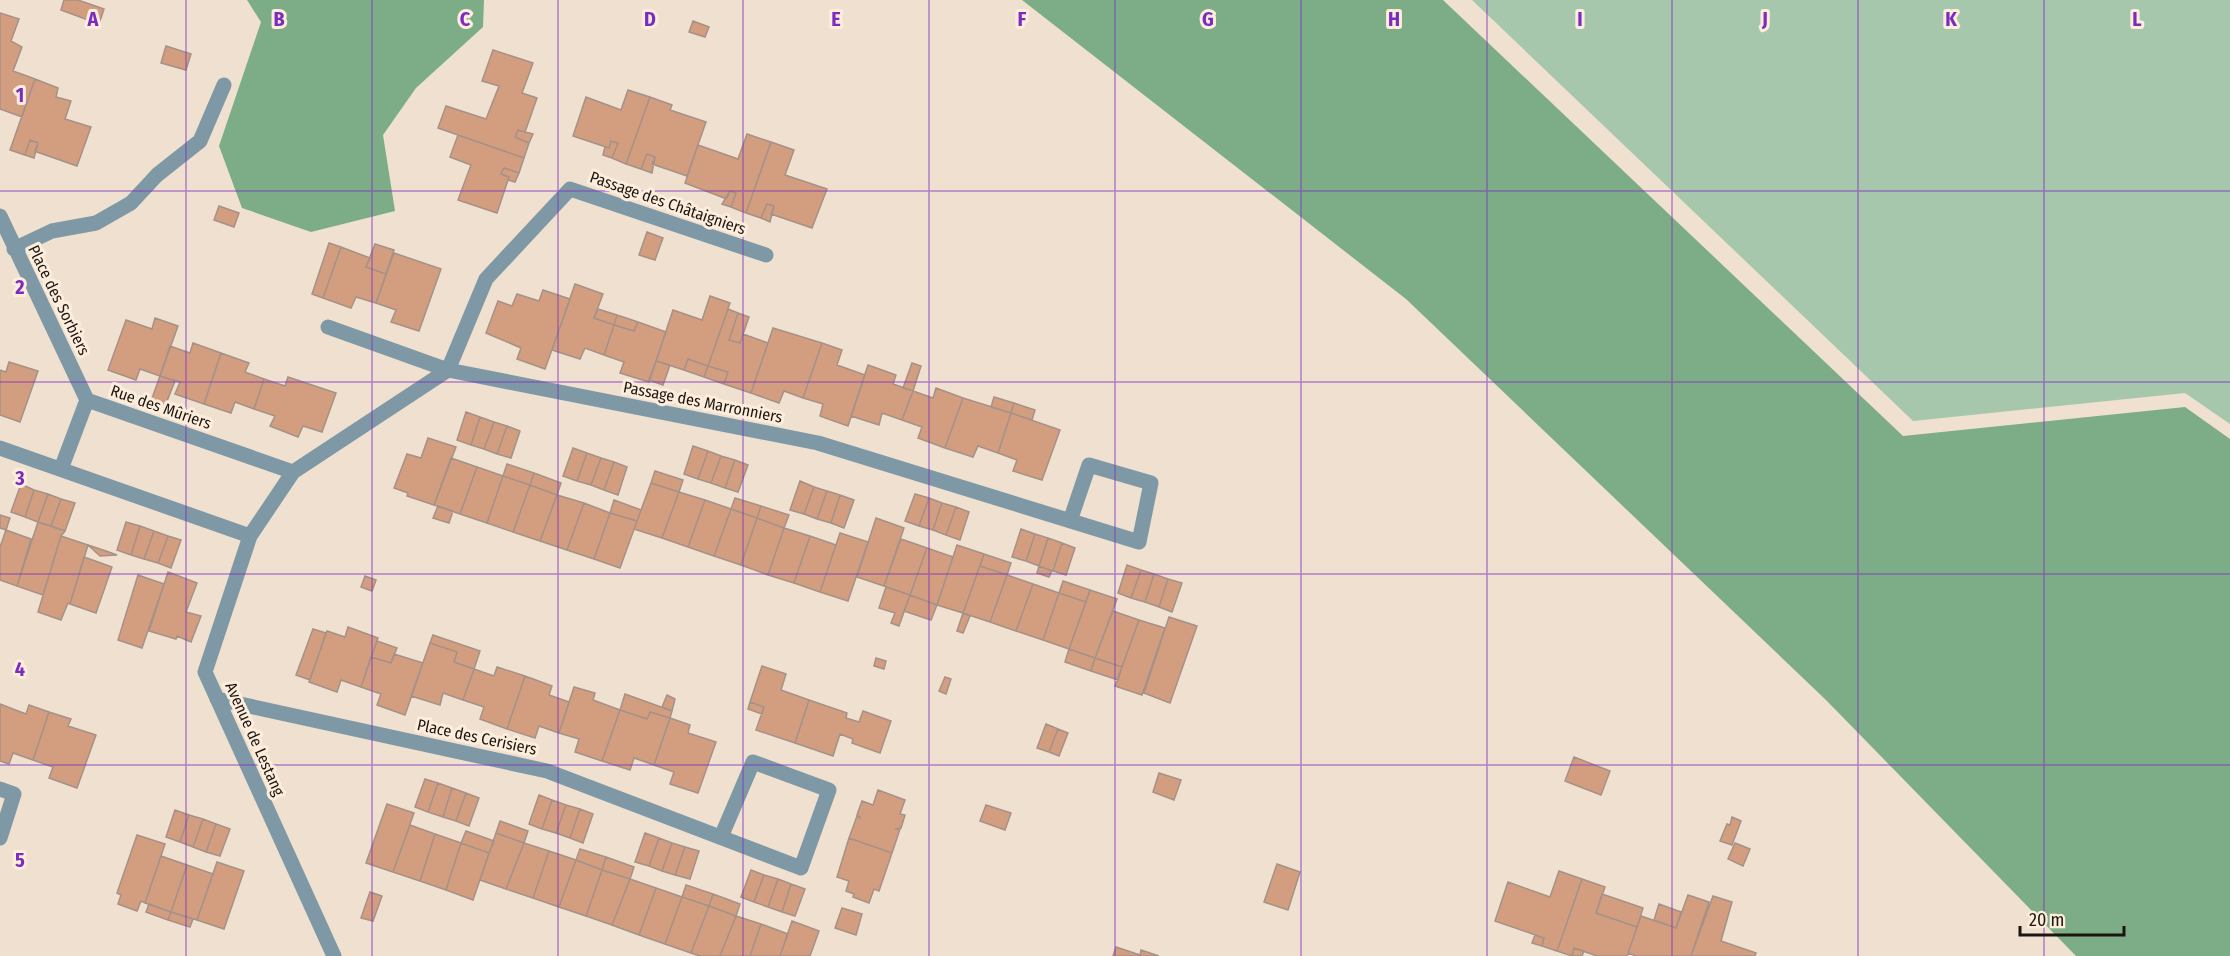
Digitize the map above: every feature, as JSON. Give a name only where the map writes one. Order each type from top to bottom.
[{"type":"street","points":[[14,249],[52,231],[96,224],[131,203],[157,175],[200,141],[224,85]]},
{"type":"street","name":"Passage des Châtaigniers","points":[[448,370],[486,279],[570,189],[766,255]]},
{"type":"street","name":"Place des Sorbiers","points":[[0,216],[87,400]]},
{"type":"street","name":"Passage des Marronniers","points":[[328,327],[448,370],[818,443],[1070,521],[1138,542],[1151,483],[1089,465],[1070,521]]},
{"type":"street","points":[[293,472],[448,370]]},
{"type":"street","name":"Rue des Mûriers","points":[[61,469],[87,400],[293,472]]},
{"type":"street","points":[[0,448],[250,536]]},
{"type":"street","name":"Avenue de Lestang","points":[[293,472],[250,536],[205,672],[334,956]]},
{"type":"street","name":"Place des Cerisiers","points":[[217,699],[547,771],[801,868],[829,790],[753,762],[720,837]]},
{"type":"street","points":[[0,789],[14,794],[0,838]]},
{"type":"green space","points":[[247,0],[484,0],[483,27],[416,88],[383,135],[395,211],[311,232],[242,208],[219,146],[261,22]]},
{"type":"green space","points":[[1022,0],[1443,0],[1903,436],[2185,407],[2230,439],[2230,956],[2076,956],[1826,700],[1406,299]]},
{"type":"green space","points":[[1472,0],[2230,0],[2230,424],[2185,393],[1913,421]]},
{"type":"building","points":[[64,0],[78,0],[104,9],[99,24],[61,10]]},
{"type":"building","points":[[0,13],[19,19],[11,41],[22,47],[13,71],[35,79],[22,117],[0,109]]},
{"type":"building","points":[[693,21],[709,27],[705,37],[689,32]]},
{"type":"building","points":[[166,46],[191,54],[186,70],[161,63]]},
{"type":"building","points":[[493,50],[533,63],[522,93],[537,98],[525,132],[518,130],[515,137],[529,143],[524,158],[438,128],[446,106],[486,119],[499,86],[482,81]]},
{"type":"building","points":[[35,79],[58,88],[56,97],[71,101],[65,119],[91,127],[77,166],[35,151],[38,143],[30,140],[25,155],[10,150]]},
{"type":"building","points":[[628,90],[650,97],[626,164],[612,158],[618,143],[611,141],[609,148],[573,136],[586,97],[621,110]]},
{"type":"building","points":[[650,97],[672,105],[670,110],[706,122],[687,176],[652,164],[655,157],[647,154],[641,169],[626,164]]},
{"type":"building","points":[[518,130],[533,134],[529,143],[515,137]]},
{"type":"building","points":[[747,134],[771,142],[746,213],[731,207],[736,193],[730,191],[727,198],[724,198],[685,183],[698,145],[738,159]]},
{"type":"building","points":[[458,135],[524,158],[519,173],[504,168],[501,174],[509,177],[497,213],[458,200],[471,165],[450,157]]},
{"type":"building","points":[[30,140],[38,143],[34,158],[25,155]]},
{"type":"building","points":[[611,141],[618,143],[612,158],[603,155],[605,147],[609,148]]},
{"type":"building","points":[[771,142],[794,150],[785,175],[827,189],[812,228],[771,214],[774,206],[767,204],[761,218],[746,213]]},
{"type":"building","points":[[647,154],[655,157],[652,173],[641,169]]},
{"type":"building","points":[[504,168],[519,173],[515,182],[501,174]]},
{"type":"building","points":[[730,191],[736,193],[731,207],[722,204]]},
{"type":"building","points":[[767,204],[774,206],[770,222],[761,218]]},
{"type":"building","points":[[219,206],[239,213],[234,227],[214,220]]},
{"type":"building","points":[[647,232],[663,238],[655,260],[639,255]]},
{"type":"building","points":[[329,243],[341,247],[323,298],[312,294]]},
{"type":"building","points":[[375,244],[394,250],[386,274],[366,267]]},
{"type":"building","points":[[341,247],[370,258],[366,267],[386,274],[376,303],[356,297],[351,308],[323,298]]},
{"type":"building","points":[[394,253],[441,269],[419,331],[391,322],[396,310],[376,303]]},
{"type":"building","points":[[575,284],[603,294],[594,318],[614,325],[604,355],[585,348],[580,359],[552,350]]},
{"type":"building","points":[[543,290],[570,299],[545,369],[517,359],[521,348],[486,333],[498,301],[512,306],[517,294],[539,301]]},
{"type":"building","points":[[710,296],[730,303],[708,366],[688,359],[684,370],[656,361],[673,310],[702,320]]},
{"type":"building","points":[[598,309],[617,315],[614,325],[594,318]]},
{"type":"building","points":[[728,309],[738,313],[729,340],[740,343],[743,334],[768,343],[751,393],[724,384],[728,372],[708,366]]},
{"type":"building","points":[[738,313],[749,317],[740,343],[729,340]]},
{"type":"building","points":[[617,315],[638,322],[634,331],[614,325]]},
{"type":"building","points":[[155,318],[178,326],[160,376],[140,369],[136,380],[108,370],[126,320],[152,329]]},
{"type":"building","points":[[638,322],[666,332],[649,382],[620,373],[624,362],[604,355],[614,325],[634,331]]},
{"type":"building","points":[[773,328],[822,343],[803,398],[784,391],[779,403],[751,393]]},
{"type":"building","points":[[193,343],[221,353],[204,404],[175,394],[180,382],[160,376],[170,346],[190,353]]},
{"type":"building","points":[[822,343],[842,350],[837,365],[865,375],[848,426],[820,416],[823,404],[803,398]]},
{"type":"building","points":[[221,353],[249,363],[245,372],[264,379],[254,409],[235,402],[231,413],[204,404]]},
{"type":"building","points":[[688,359],[708,366],[704,377],[684,370]]},
{"type":"building","points":[[656,361],[670,365],[663,385],[649,380]]},
{"type":"building","points":[[9,362],[38,371],[20,422],[0,415],[0,370],[6,372]]},
{"type":"building","points":[[912,363],[921,366],[913,391],[903,388]]},
{"type":"building","points":[[868,365],[896,375],[893,384],[913,391],[902,420],[882,413],[879,425],[851,416]]},
{"type":"building","points":[[708,366],[728,372],[724,384],[704,377]]},
{"type":"building","points":[[160,376],[175,381],[165,406],[151,401]]},
{"type":"building","points":[[288,377],[336,393],[322,432],[303,426],[298,437],[270,426],[275,416],[254,409],[264,379],[285,386]]},
{"type":"building","points":[[936,388],[963,398],[945,448],[918,438],[922,427],[902,420],[913,391],[933,398]]},
{"type":"building","points":[[994,397],[1014,403],[1011,413],[991,407]]},
{"type":"building","points":[[963,398],[1011,413],[998,453],[978,446],[973,457],[945,448]]},
{"type":"building","points":[[1014,403],[1035,410],[1032,420],[1011,413]]},
{"type":"building","points":[[466,412],[480,417],[471,445],[457,440]]},
{"type":"building","points":[[1011,413],[1060,430],[1042,480],[1013,471],[1017,460],[998,453]]},
{"type":"building","points":[[480,417],[494,422],[484,449],[471,445]]},
{"type":"building","points":[[494,422],[507,426],[497,454],[484,449]]},
{"type":"building","points":[[507,426],[520,431],[511,458],[497,454]]},
{"type":"building","points":[[428,438],[456,447],[434,505],[407,496],[408,493],[394,488],[407,454],[421,458]]},
{"type":"building","points":[[693,446],[708,451],[698,479],[684,474]]},
{"type":"building","points":[[573,448],[587,453],[577,481],[563,476]]},
{"type":"building","points":[[708,451],[721,456],[711,483],[698,479]]},
{"type":"building","points":[[587,453],[601,458],[591,485],[577,481]]},
{"type":"building","points":[[721,456],[735,460],[725,488],[711,483]]},
{"type":"building","points":[[451,458],[477,467],[460,514],[434,505]]},
{"type":"building","points":[[601,458],[614,462],[604,490],[591,485]]},
{"type":"building","points":[[735,460],[748,465],[738,492],[725,488]]},
{"type":"building","points":[[614,462],[627,467],[618,495],[604,490]]},
{"type":"building","points":[[507,464],[534,473],[530,485],[503,476]]},
{"type":"building","points":[[477,467],[503,476],[487,523],[460,514]]},
{"type":"building","points":[[655,471],[683,480],[679,492],[651,483]]},
{"type":"building","points":[[534,473],[561,483],[557,495],[530,485]]},
{"type":"building","points":[[503,476],[530,485],[513,532],[487,523]]},
{"type":"building","points":[[800,481],[814,487],[804,514],[790,510]]},
{"type":"building","points":[[651,483],[679,492],[662,538],[634,529]]},
{"type":"building","points":[[21,484],[34,490],[25,517],[11,512]]},
{"type":"building","points":[[530,485],[557,495],[540,541],[513,532]]},
{"type":"building","points":[[814,487],[827,491],[817,519],[804,514]]},
{"type":"building","points":[[34,490],[48,494],[38,522],[25,517]]},
{"type":"building","points":[[827,491],[840,495],[831,523],[817,519]]},
{"type":"building","points":[[679,492],[705,500],[688,547],[662,538]]},
{"type":"building","points":[[48,494],[61,499],[51,526],[38,522]]},
{"type":"building","points":[[915,494],[929,498],[919,526],[905,521]]},
{"type":"building","points":[[557,495],[584,503],[567,550],[540,541]]},
{"type":"building","points":[[840,495],[854,500],[844,528],[831,523]]},
{"type":"building","points":[[735,498],[761,506],[757,518],[731,509]]},
{"type":"building","points":[[929,498],[942,503],[933,530],[919,526]]},
{"type":"building","points":[[61,499],[75,503],[65,531],[51,526]]},
{"type":"building","points":[[614,500],[641,510],[637,521],[610,513]]},
{"type":"building","points":[[705,500],[731,509],[714,556],[688,547]]},
{"type":"building","points":[[584,503],[610,513],[594,559],[567,550]]},
{"type":"building","points":[[942,503],[956,507],[946,535],[933,530]]},
{"type":"building","points":[[438,506],[453,511],[449,523],[433,518]]},
{"type":"building","points":[[761,506],[789,515],[784,528],[757,518]]},
{"type":"building","points":[[956,507],[969,512],[960,540],[946,535]]},
{"type":"building","points":[[731,509],[757,518],[741,565],[714,556]]},
{"type":"building","points":[[610,513],[637,521],[620,568],[594,559]]},
{"type":"building","points":[[0,515],[10,518],[6,530],[0,528]]},
{"type":"building","points":[[757,518],[784,528],[768,575],[741,565]]},
{"type":"building","points":[[876,518],[904,528],[884,586],[857,577]]},
{"type":"building","points":[[38,522],[65,531],[61,536],[43,595],[17,586]]},
{"type":"building","points":[[126,522],[140,526],[131,555],[117,550]]},
{"type":"building","points":[[140,526],[154,531],[144,559],[131,555]]},
{"type":"building","points":[[784,528],[810,536],[794,583],[768,575]]},
{"type":"building","points":[[1021,529],[1035,534],[1026,561],[1012,557]]},
{"type":"building","points":[[6,530],[31,539],[17,586],[0,580],[0,547]]},
{"type":"building","points":[[154,531],[168,536],[158,563],[144,559]]},
{"type":"building","points":[[840,533],[868,542],[848,601],[820,592]]},
{"type":"building","points":[[1035,534],[1048,538],[1039,566],[1026,561]]},
{"type":"building","points":[[61,536],[88,545],[70,604],[68,603],[61,620],[38,612]]},
{"type":"building","points":[[168,536],[181,540],[171,568],[158,563]]},
{"type":"building","points":[[810,536],[836,545],[820,592],[794,583]]},
{"type":"building","points":[[1048,538],[1062,543],[1053,571],[1039,566]]},
{"type":"building","points":[[901,539],[927,548],[910,595],[884,586]]},
{"type":"building","points":[[1062,543],[1075,548],[1066,575],[1053,571]]},
{"type":"building","points":[[88,545],[106,551],[117,555],[100,556]]},
{"type":"building","points":[[957,545],[984,554],[963,613],[937,605]]},
{"type":"building","points":[[927,548],[953,557],[937,605],[910,595]]},
{"type":"building","points":[[984,554],[1011,563],[1007,575],[980,566]]},
{"type":"building","points":[[84,557],[112,567],[96,613],[70,604]]},
{"type":"building","points":[[1127,565],[1141,570],[1131,598],[1118,593]]},
{"type":"building","points":[[980,566],[1007,575],[990,622],[963,613]]},
{"type":"building","points":[[1039,566],[1052,571],[1049,577],[1037,573]]},
{"type":"building","points":[[1141,570],[1154,574],[1145,602],[1131,598]]},
{"type":"building","points":[[168,572],[197,583],[186,612],[201,616],[191,642],[177,636],[176,639],[149,631]]},
{"type":"building","points":[[1154,574],[1168,579],[1159,607],[1145,602]]},
{"type":"building","points":[[138,575],[164,584],[142,648],[118,640]]},
{"type":"building","points":[[1007,575],[1033,584],[1016,631],[990,622]]},
{"type":"building","points":[[365,576],[376,580],[372,591],[361,587]]},
{"type":"building","points":[[1168,579],[1182,583],[1172,612],[1159,607]]},
{"type":"building","points":[[1063,581],[1090,590],[1086,602],[1059,593]]},
{"type":"building","points":[[1033,584],[1059,593],[1043,640],[1016,631]]},
{"type":"building","points":[[886,587],[910,595],[899,626],[891,623],[895,613],[879,608]]},
{"type":"building","points":[[1090,590],[1117,599],[1095,658],[1069,649]]},
{"type":"building","points":[[1059,593],[1086,602],[1069,649],[1043,640]]},
{"type":"building","points":[[910,595],[937,605],[931,620],[904,611]]},
{"type":"building","points":[[1113,611],[1139,620],[1122,667],[1095,658]]},
{"type":"building","points":[[963,613],[970,616],[963,633],[957,631]]},
{"type":"building","points":[[1169,617],[1197,626],[1170,703],[1144,693]]},
{"type":"building","points":[[1139,620],[1165,628],[1142,695],[1115,686]]},
{"type":"building","points":[[348,627],[378,638],[361,687],[341,680],[337,692],[309,682],[327,631],[345,637]]},
{"type":"building","points":[[313,629],[326,633],[310,680],[296,675]]},
{"type":"building","points":[[433,635],[480,651],[474,669],[454,662],[457,652],[430,643]]},
{"type":"building","points":[[377,641],[397,648],[391,663],[371,657]]},
{"type":"building","points":[[430,643],[457,652],[454,662],[474,669],[463,700],[443,693],[440,705],[411,696]]},
{"type":"building","points":[[1069,649],[1095,658],[1091,671],[1065,662]]},
{"type":"building","points":[[394,654],[423,663],[405,715],[377,705],[381,694],[361,687],[371,657],[391,663]]},
{"type":"building","points":[[876,658],[886,661],[884,669],[874,666]]},
{"type":"building","points":[[1095,658],[1122,667],[1118,680],[1091,671]]},
{"type":"building","points":[[762,666],[786,674],[781,690],[809,700],[795,743],[756,730],[764,707],[750,702]]},
{"type":"building","points":[[497,667],[525,676],[507,729],[480,719],[484,707],[463,700],[474,669],[494,676]]},
{"type":"building","points":[[525,676],[552,686],[549,695],[569,702],[559,733],[539,726],[535,738],[507,729]]},
{"type":"building","points":[[945,677],[951,679],[946,694],[939,691]]},
{"type":"building","points":[[574,687],[595,693],[593,700],[620,710],[602,761],[575,752],[579,739],[559,733]]},
{"type":"building","points":[[625,694],[672,711],[670,718],[650,712],[647,719],[620,710]]},
{"type":"building","points":[[667,695],[675,699],[672,711],[662,707]]},
{"type":"building","points":[[809,700],[847,713],[846,718],[859,722],[863,711],[891,721],[880,753],[852,743],[853,739],[840,734],[833,756],[795,743]]},
{"type":"building","points":[[750,702],[764,707],[762,714],[748,709]]},
{"type":"building","points":[[0,704],[26,714],[29,705],[49,712],[33,760],[13,753],[9,764],[0,761]]},
{"type":"building","points":[[620,710],[647,719],[650,712],[670,718],[654,765],[634,758],[630,770],[602,761]]},
{"type":"building","points":[[49,712],[71,719],[68,726],[96,735],[77,788],[49,778],[53,767],[33,760]]},
{"type":"building","points":[[670,718],[690,725],[688,733],[716,742],[698,793],[670,784],[674,772],[654,765]]},
{"type":"building","points":[[1046,724],[1058,729],[1049,752],[1037,748]]},
{"type":"building","points":[[1058,729],[1068,733],[1059,756],[1049,752]]},
{"type":"building","points":[[1574,757],[1610,771],[1601,795],[1565,781]]},
{"type":"building","points":[[1159,773],[1181,780],[1174,800],[1153,792]]},
{"type":"building","points":[[425,779],[438,783],[428,812],[415,807]]},
{"type":"building","points":[[438,783],[452,788],[443,817],[428,812]]},
{"type":"building","points":[[452,788],[466,793],[456,821],[443,817]]},
{"type":"building","points":[[878,790],[905,800],[900,814],[905,815],[901,828],[895,829],[900,829],[892,853],[849,838],[857,816],[861,818],[857,815],[862,801],[873,805]]},
{"type":"building","points":[[466,793],[479,798],[469,826],[456,821]]},
{"type":"building","points":[[539,795],[552,800],[542,829],[529,824]]},
{"type":"building","points":[[552,800],[566,805],[556,833],[542,829]]},
{"type":"building","points":[[387,804],[414,813],[393,872],[366,863]]},
{"type":"building","points":[[566,805],[580,809],[570,838],[556,833]]},
{"type":"building","points":[[986,805],[1011,813],[1005,830],[980,821]]},
{"type":"building","points":[[580,809],[593,814],[583,843],[570,838]]},
{"type":"building","points":[[175,810],[189,815],[180,842],[166,837]]},
{"type":"building","points":[[189,815],[203,819],[193,847],[180,842]]},
{"type":"building","points":[[1732,817],[1741,821],[1732,845],[1720,841]]},
{"type":"building","points":[[203,819],[216,824],[206,852],[193,847]]},
{"type":"building","points":[[500,821],[528,831],[524,843],[496,833]]},
{"type":"building","points":[[216,824],[230,829],[220,856],[206,852]]},
{"type":"building","points":[[410,825],[435,834],[420,881],[393,872]]},
{"type":"building","points":[[466,831],[494,841],[489,853],[461,843]]},
{"type":"building","points":[[496,833],[524,843],[506,889],[480,880]]},
{"type":"building","points":[[645,833],[659,838],[649,866],[635,862]]},
{"type":"building","points":[[435,834],[461,843],[446,890],[420,881]]},
{"type":"building","points":[[137,835],[165,844],[145,903],[141,901],[137,911],[118,904],[121,895],[117,893]]},
{"type":"building","points":[[659,838],[672,843],[662,871],[649,866]]},
{"type":"building","points":[[849,838],[892,853],[879,891],[874,889],[869,903],[853,897],[854,894],[846,891],[849,881],[837,877]]},
{"type":"building","points":[[461,843],[489,853],[473,900],[446,890]]},
{"type":"building","points":[[524,843],[549,851],[533,898],[506,889]]},
{"type":"building","points":[[672,843],[685,847],[675,875],[662,871]]},
{"type":"building","points":[[1735,843],[1750,849],[1743,866],[1728,859]]},
{"type":"building","points":[[685,847],[699,851],[690,879],[675,875]]},
{"type":"building","points":[[580,849],[606,857],[602,870],[576,860]]},
{"type":"building","points":[[549,851],[576,860],[559,907],[533,898]]},
{"type":"building","points":[[161,856],[187,865],[171,912],[145,903]]},
{"type":"building","points":[[606,857],[634,867],[630,879],[602,870]]},
{"type":"building","points":[[576,860],[602,870],[586,916],[559,907]]},
{"type":"building","points":[[217,862],[244,871],[224,929],[197,920]]},
{"type":"building","points":[[1277,864],[1300,872],[1288,910],[1264,902]]},
{"type":"building","points":[[187,865],[213,874],[197,920],[171,912]]},
{"type":"building","points":[[602,870],[630,879],[612,925],[586,916]]},
{"type":"building","points":[[751,870],[764,875],[754,902],[741,897]]},
{"type":"building","points":[[1559,871],[1582,879],[1557,951],[1542,946],[1544,938],[1495,921],[1508,882],[1550,897]]},
{"type":"building","points":[[764,875],[778,879],[768,907],[754,902]]},
{"type":"building","points":[[630,879],[656,888],[639,935],[612,925]]},
{"type":"building","points":[[778,879],[791,884],[782,912],[768,907]]},
{"type":"building","points":[[1582,879],[1605,887],[1596,913],[1637,927],[1627,956],[1597,956],[1574,948],[1572,956],[1557,951]]},
{"type":"building","points":[[791,884],[805,889],[795,916],[782,912]]},
{"type":"building","points":[[686,885],[713,894],[709,906],[682,897]]},
{"type":"building","points":[[656,888],[682,897],[665,944],[639,935]]},
{"type":"building","points":[[370,892],[382,896],[373,921],[361,918]]},
{"type":"building","points":[[713,894],[740,904],[736,916],[709,906]]},
{"type":"building","points":[[1602,894],[1643,908],[1637,927],[1596,913]]},
{"type":"building","points":[[1688,895],[1709,902],[1691,956],[1636,956],[1628,953],[1641,916],[1676,928]]},
{"type":"building","points":[[1713,896],[1732,902],[1721,941],[1756,953],[1755,956],[1691,956]]},
{"type":"building","points":[[682,897],[709,906],[691,953],[665,944]]},
{"type":"building","points":[[149,904],[171,912],[168,920],[146,912]]},
{"type":"building","points":[[1659,904],[1681,912],[1676,928],[1654,920]]},
{"type":"building","points":[[709,906],[736,916],[720,956],[700,956],[691,953]]},
{"type":"building","points":[[842,908],[862,914],[856,935],[835,928]]},
{"type":"building","points":[[171,912],[193,919],[190,927],[168,920]]},
{"type":"building","points":[[736,916],[761,924],[750,956],[720,956]]},
{"type":"building","points":[[792,921],[819,931],[810,956],[780,956]]},
{"type":"building","points":[[761,924],[788,934],[780,956],[750,956]]},
{"type":"building","points":[[1535,935],[1544,938],[1542,946],[1532,943]]},
{"type":"building","points":[[1116,947],[1140,955],[1141,950],[1159,956],[1113,956]]},
{"type":"building","points":[[1574,948],[1584,951],[1582,956],[1572,956]]}]
